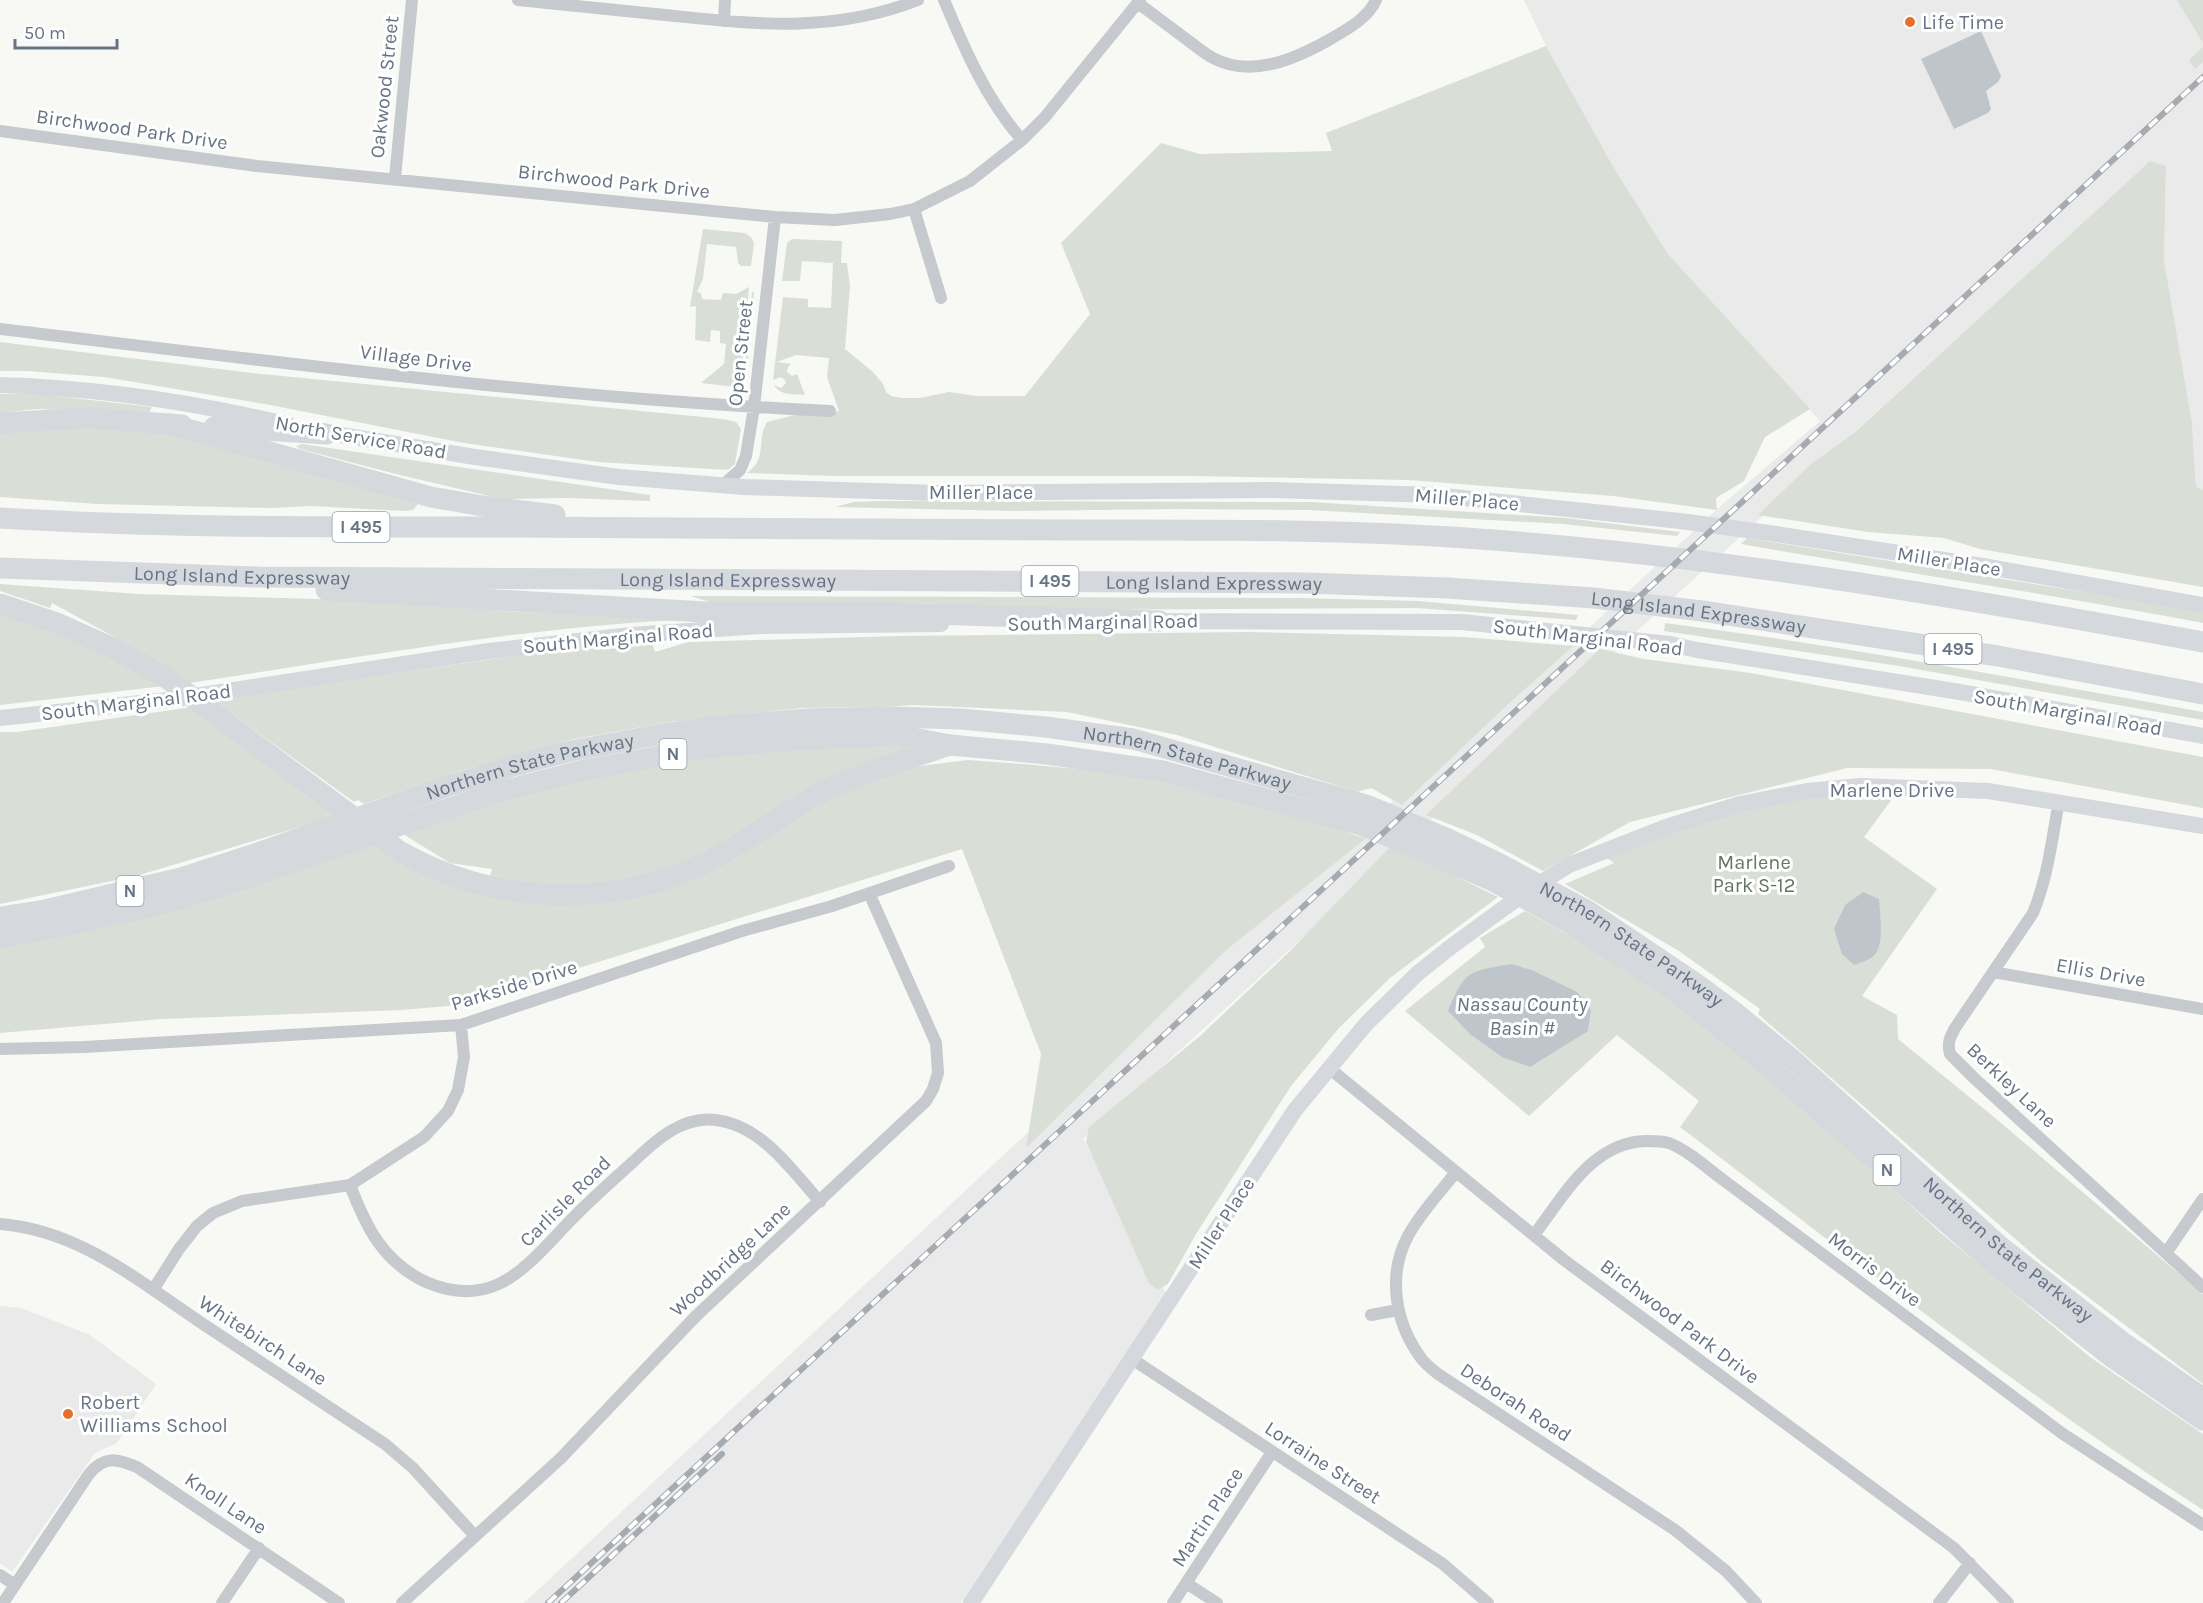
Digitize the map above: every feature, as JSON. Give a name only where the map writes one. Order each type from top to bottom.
[{"type":"highway","points":[[0,423],[88,418],[327,434]]},
{"type":"highway","points":[[169,424],[432,497],[540,514],[705,528]]},
{"type":"highway","name":"I 495","points":[[0,518],[91,523],[243,526],[1308,532],[1463,538],[1736,564],[2006,606],[2203,642]]},
{"type":"highway","name":"Long Island Expressway","points":[[0,568],[258,577],[1306,583],[1447,588],[1594,598],[1702,611],[1998,656],[2203,694]]},
{"type":"highway","points":[[258,577],[305,589],[705,612],[866,612],[1160,621]]},
{"type":"highway","points":[[0,604],[57,622],[113,648],[165,677],[399,851],[419,862],[471,882],[535,895],[592,895],[637,888],[681,874],[706,862],[815,796],[861,776],[950,745]]},
{"type":"highway","name":"Northern State Parkway","points":[[0,917],[63,906],[182,878],[448,786],[513,766],[571,751],[711,727],[807,719],[892,717],[960,719],[1046,727],[1133,739],[1364,815],[1588,911],[1737,1014],[1792,1060],[2001,1247],[2121,1341],[2203,1398]]},
{"type":"highway","name":"Northern State Parkway","points":[[0,938],[83,922],[172,901],[235,882],[491,794],[585,770],[704,748],[780,741],[898,735],[950,745],[1047,754],[1163,771],[1364,815]]},
{"type":"highway","name":"Northern State Parkway","points":[[1495,872],[1673,990],[1761,1060],[2000,1269],[2109,1355],[2203,1420]]},
{"type":"main road","name":"North Service Road","points":[[0,385],[56,387],[151,397],[233,411],[327,434],[475,457],[619,477],[723,485]]},
{"type":"main road","name":"Miller Place","points":[[723,485],[937,493],[1339,491],[1435,495],[1680,520],[1769,532],[1983,566],[2203,605]]},
{"type":"main road","name":"South Marginal Road","points":[[0,718],[168,700],[489,651],[631,635],[760,626],[1160,621],[1462,622],[1670,644],[1959,692],[2203,736]]},
{"type":"main road","name":"Marlene Drive","points":[[1526,892],[1569,865],[1666,828],[1740,804],[1807,791],[1861,786],[1988,791],[2203,826]]},
{"type":"main road","name":"Miller Place","points":[[971,1603],[1295,1110],[1366,1024],[1418,973],[1526,892]]},
{"type":"street","name":"Oakwood Street","points":[[394,178],[412,0]]},
{"type":"street","points":[[518,0],[776,25],[839,21],[875,14],[918,0]]},
{"type":"street","points":[[724,21],[725,0]]},
{"type":"street","points":[[944,0],[988,94],[1006,122],[1022,140]]},
{"type":"street","points":[[1139,2],[1213,58],[1251,67],[1268,66],[1320,45],[1353,26],[1374,5],[1376,0]]},
{"type":"street","name":"Birchwood Park Drive","points":[[0,131],[257,166],[775,217],[835,220],[914,209],[970,181],[1022,140],[1045,117],[1139,2]]},
{"type":"street","points":[[914,209],[942,298]]},
{"type":"street","name":"Open Street","points":[[723,485],[740,470],[746,456],[754,407],[775,217]]},
{"type":"street","name":"Village Drive","points":[[0,329],[500,387],[691,404],[830,411]]},
{"type":"street","name":"Berkley Lane","points":[[2059,801],[2048,866],[2033,913],[1949,1039],[1950,1054],[2203,1287]]},
{"type":"street","name":"Parkside Drive","points":[[0,1049],[84,1047],[461,1025],[742,931],[832,906],[949,866]]},
{"type":"street","name":"Woodbridge Lane","points":[[402,1603],[561,1458],[696,1316],[926,1101],[938,1073],[936,1043],[869,893]]},
{"type":"street","name":"Ellis Drive","points":[[1993,972],[2203,1010]]},
{"type":"street","points":[[153,1290],[178,1249],[197,1226],[221,1209],[264,1196],[327,1190],[350,1185],[424,1137],[448,1111],[458,1090],[464,1068],[461,1025]]},
{"type":"street","name":"Birchwood Park Drive","points":[[1329,1068],[1564,1260],[1954,1548],[2008,1603]]},
{"type":"street","name":"Carlisle Road","points":[[350,1185],[363,1219],[383,1250],[411,1275],[435,1286],[474,1292],[514,1276],[649,1146],[664,1133],[687,1123],[713,1119],[748,1129],[778,1156],[820,1202]]},
{"type":"street","name":"Morris Drive","points":[[1534,1235],[1582,1172],[1600,1155],[1637,1141],[1668,1143],[1718,1176],[2063,1434],[2203,1525]]},
{"type":"street","name":"Deborah Road","points":[[1455,1173],[1413,1227],[1402,1250],[1396,1274],[1398,1310],[1421,1359],[1438,1374],[1675,1530],[1726,1571],[1756,1603]]},
{"type":"street","points":[[2166,1253],[2203,1199]]},
{"type":"street","name":"Whitebirch Lane","points":[[0,1224],[19,1225],[58,1235],[91,1250],[153,1290],[385,1444],[413,1468],[475,1536]]},
{"type":"street","points":[[1371,1315],[1398,1310]]},
{"type":"street","name":"Lorraine Street","points":[[1132,1359],[1443,1564],[1488,1603]]},
{"type":"street","name":"Martin Place","points":[[1173,1603],[1272,1452]]},
{"type":"street","name":"Knoll Lane","points":[[15,1585],[89,1474],[96,1465],[110,1459],[120,1460],[137,1467],[339,1603]]},
{"type":"street","points":[[222,1603],[259,1548]]},
{"type":"street","points":[[1939,1603],[1970,1563]]},
{"type":"street","points":[[0,1575],[15,1585],[3,1603]]},
{"type":"street","points":[[1186,1583],[1217,1603]]},
{"type":"shaded area","points":[[1524,0],[2203,0],[2203,516],[2196,487],[2192,423],[2164,260],[2166,166],[2150,161],[1083,1139],[1166,1293],[961,1603],[524,1603],[1236,938],[1349,843],[1443,752],[1566,649],[1724,503],[1820,421],[1668,254],[1614,168],[1546,46]]},
{"type":"shaded area","name":"Robert Williams School","points":[[0,1306],[21,1308],[90,1335],[156,1384],[117,1443],[95,1453],[12,1572],[0,1563]]},
{"type":"green space","points":[[2177,0],[2203,0],[2203,43]]},
{"type":"green space","points":[[1546,46],[1614,168],[1668,254],[1810,409],[1765,437],[1744,481],[1716,498],[1717,510],[1613,496],[1409,480],[1192,476],[833,476],[747,473],[753,468],[760,455],[762,436],[767,422],[810,411],[826,413],[839,411],[827,377],[829,358],[796,355],[777,362],[791,364],[787,372],[792,376],[797,374],[805,395],[784,393],[774,385],[781,388],[786,383],[781,377],[773,380],[783,297],[808,299],[808,307],[831,308],[833,263],[802,261],[800,281],[782,281],[787,243],[792,239],[842,241],[841,263],[847,263],[850,286],[845,349],[873,372],[891,396],[920,398],[949,392],[976,396],[1025,396],[1090,314],[1061,243],[1161,143],[1200,154],[1332,151],[1326,133]]},
{"type":"green space","points":[[2203,47],[2203,62],[2195,69],[2189,60]]},
{"type":"green space","points":[[2150,161],[2166,166],[2164,260],[2192,423],[2196,487],[2203,490],[2203,587],[1980,549],[1944,538],[1868,532],[1758,515],[1810,465],[1854,433]]},
{"type":"green space","points":[[703,229],[745,233],[754,243],[751,266],[741,266],[738,263],[736,247],[707,244],[703,279],[697,292],[701,293],[702,299],[721,300],[723,293],[736,294],[749,287],[741,381],[735,387],[701,383],[724,364],[726,344],[720,343],[720,331],[711,330],[710,342],[695,340],[696,306],[690,307]]},
{"type":"green space","points":[[752,292],[754,292],[746,379],[744,379]]},
{"type":"green space","points":[[0,342],[252,373],[723,419],[736,422],[741,429],[735,464],[728,470],[598,462],[464,443],[265,404],[104,377],[0,371]]},
{"type":"green space","points":[[0,394],[39,394],[152,407],[149,413],[37,409],[0,413]]},
{"type":"green space","points":[[130,427],[195,437],[418,504],[413,510],[403,511],[312,506],[272,508],[98,504],[0,497],[0,431]]},
{"type":"green space","points":[[302,444],[650,495],[650,501],[567,498],[502,499],[396,474],[300,449],[296,446]]},
{"type":"green space","points":[[854,502],[1311,502],[1566,518],[1680,532],[1677,536],[1563,524],[1309,510],[1014,511],[835,507]]},
{"type":"green space","points":[[1747,538],[2203,611],[2203,623],[1741,544]]},
{"type":"green space","points":[[0,584],[139,594],[319,599],[521,612],[699,619],[571,628],[507,636],[189,683],[131,646],[52,603],[50,608],[0,591]]},
{"type":"green space","points":[[691,596],[1299,598],[1418,601],[1578,615],[1576,620],[1416,608],[1053,610],[922,603],[710,602]]},
{"type":"green space","points":[[0,613],[104,649],[164,686],[0,705]]},
{"type":"green space","points":[[1665,623],[1867,653],[2203,712],[2203,720],[1899,666],[1664,631]]},
{"type":"green space","points":[[1247,632],[1464,637],[1573,646],[1402,805],[1371,788],[1357,792],[1177,735],[1067,712],[915,705],[802,708],[669,722],[570,740],[460,771],[364,804],[358,800],[354,802],[213,700],[548,651],[652,643],[655,652],[688,642],[900,636]]},
{"type":"green space","points":[[1600,649],[1644,659],[1751,673],[2203,757],[2203,808],[1991,769],[1847,768],[1630,822],[1543,871],[1477,835],[1426,815]]},
{"type":"green space","points":[[193,707],[337,816],[136,876],[0,904],[0,732],[17,732]]},
{"type":"green space","points":[[838,746],[904,746],[910,749],[709,851],[642,878],[586,887],[529,884],[490,876],[492,869],[450,863],[398,831],[612,771],[729,752]]},
{"type":"green space","points":[[968,760],[1123,774],[1199,787],[1287,809],[1365,839],[1225,951],[1026,1148],[1041,1054],[962,849],[460,1005],[402,1010],[162,1019],[0,1033],[0,943],[373,842],[413,867],[479,894],[548,903],[623,898],[831,795],[904,768]]},
{"type":"green space","name":"Marlene Park S-12","points":[[1901,787],[1864,837],[1937,889],[1862,996],[1897,1015],[1898,1039],[2203,1294],[2203,1384],[2043,1263],[1758,1014],[1760,1009],[1679,951],[1565,884],[1614,863],[1600,853],[1740,804]]},
{"type":"green space","points":[[1389,848],[1445,871],[1498,897],[1390,978],[1339,1028],[1291,1086],[1196,1234],[1168,1284],[1158,1290],[1149,1283],[1086,1142],[1089,1127],[1200,1036],[1290,951]]},
{"type":"green space","points":[[1525,911],[1588,945],[1681,1003],[1791,1096],[1941,1233],[2090,1357],[2203,1434],[2203,1510],[2003,1372],[1680,1127],[1699,1101],[1617,1035],[1529,1116],[1405,1011],[1485,947],[1480,938]]},
{"type":"water","points":[[1981,31],[2001,76],[1998,82],[1986,91],[1991,109],[1988,113],[1954,129],[1921,59]]},
{"type":"water","points":[[1863,892],[1879,899],[1880,942],[1874,955],[1854,965],[1842,954],[1834,929],[1845,905]]},
{"type":"water","name":"Nassau County Basin #","points":[[1512,964],[1534,971],[1577,992],[1591,1010],[1588,1031],[1530,1067],[1502,1057],[1470,1034],[1448,1011],[1459,987],[1470,975],[1477,971]]},
{"type":"railway","points":[[548,1603],[2203,77]]},
{"type":"railway","points":[[561,1603],[722,1454]]},
{"type":"place","name":"Life Time","points":[[1910,22]]},
{"type":"place","name":"Robert Williams School","points":[[68,1414]]}]
